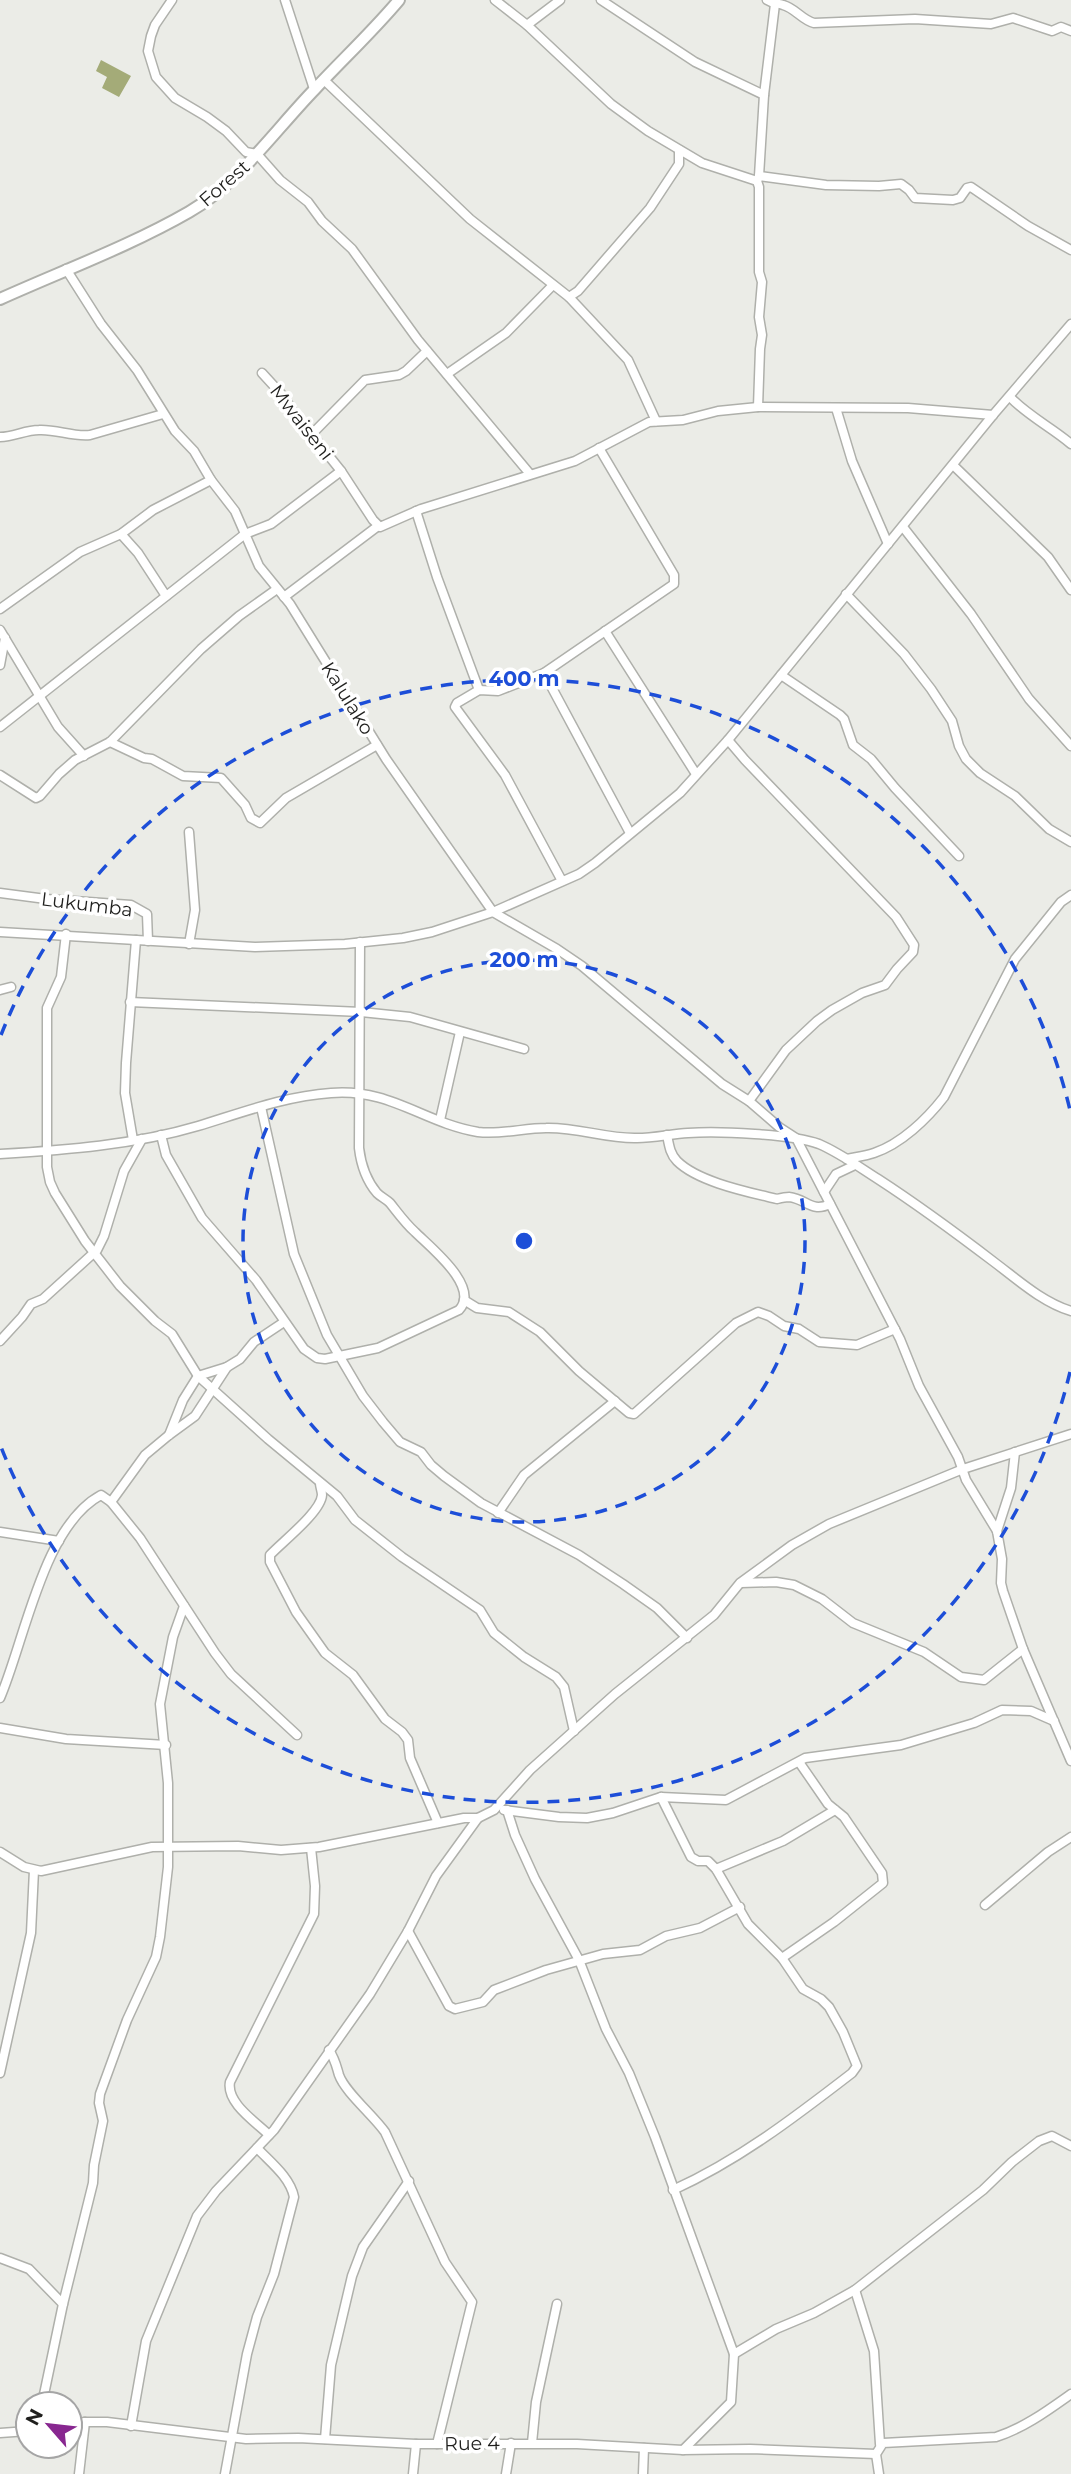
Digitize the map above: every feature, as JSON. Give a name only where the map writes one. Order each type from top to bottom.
[{"type":"street","points":[[172,0],[151,36],[148,51],[156,77],[175,98],[226,131],[246,152],[257,155],[346,243],[393,309],[530,474]]},
{"type":"street","points":[[285,0],[314,89]]},
{"type":"street","name":"Forest","points":[[0,299],[190,212],[208,199],[257,155],[314,89],[399,0]]},
{"type":"street","points":[[495,0],[527,25],[611,104],[698,160],[758,179],[813,184],[901,184],[915,198],[926,200],[960,198],[967,188],[971,187],[1028,226],[1071,250]]},
{"type":"street","points":[[527,25],[560,0]]},
{"type":"street","points":[[601,0],[695,62],[764,95]]},
{"type":"street","points":[[758,407],[762,282],[759,272],[758,179],[771,2],[785,5],[814,23],[915,19],[991,24],[1013,18],[1052,31],[1061,27],[1071,31]]},
{"type":"street","points":[[324,80],[470,219],[569,297],[628,360],[656,421]]},
{"type":"street","points":[[569,297],[579,291],[638,224],[679,164],[679,150]]},
{"type":"street","points":[[679,164],[698,160]]},
{"type":"street","name":"Kalulako","points":[[66,269],[101,324],[137,370],[163,414],[194,451],[211,481],[235,511],[259,566],[284,597],[377,745],[493,912]]},
{"type":"street","points":[[447,374],[506,333],[553,285]]},
{"type":"street","points":[[0,932],[66,934],[189,944],[287,947],[403,938],[432,932],[493,912],[595,863],[680,793],[729,740],[993,415],[1071,324]]},
{"type":"street","points":[[311,435],[365,380],[399,375],[427,351]]},
{"type":"street","name":"Mwaiseni","points":[[262,373],[341,471],[378,526]]},
{"type":"street","points":[[1010,397],[1022,410],[1056,431],[1071,444]]},
{"type":"street","points":[[284,597],[378,526],[384,526],[416,511],[566,464],[639,426],[656,421],[758,407],[908,408],[993,415]]},
{"type":"street","points":[[836,408],[857,473],[888,544]]},
{"type":"street","points":[[0,437],[13,437],[42,430],[90,435],[163,414]]},
{"type":"street","points":[[562,881],[505,775],[455,707],[457,703],[479,690],[498,691],[544,673],[669,589],[675,580],[599,448]]},
{"type":"street","points":[[953,465],[1048,557],[1071,590]]},
{"type":"street","points":[[0,727],[244,534],[271,524],[341,471]]},
{"type":"street","points":[[0,609],[80,552],[121,534],[153,510],[211,481]]},
{"type":"street","points":[[416,511],[437,577],[479,690]]},
{"type":"street","points":[[903,527],[971,614],[1029,699],[1071,746]]},
{"type":"street","points":[[121,534],[138,553],[166,596]]},
{"type":"street","points":[[0,775],[36,798],[40,796],[59,774],[110,742],[201,649],[277,589]]},
{"type":"street","points":[[846,594],[904,654],[931,689],[952,722],[966,759],[980,773],[1016,796],[1049,829],[1071,842]]},
{"type":"street","points":[[606,631],[696,774]]},
{"type":"street","points":[[3,634],[58,727],[84,756]]},
{"type":"street","points":[[0,666],[3,634]]},
{"type":"street","points":[[544,673],[631,833]]},
{"type":"street","points":[[781,675],[844,719],[853,745],[871,759],[959,856]]},
{"type":"street","points":[[729,740],[896,917],[914,945],[913,952],[886,985],[862,993],[817,1021],[786,1051],[749,1101]]},
{"type":"street","points":[[110,742],[152,759],[183,776],[221,778],[245,806],[251,818],[260,823],[286,798],[377,745]]},
{"type":"street","points":[[189,832],[195,910],[189,944]]},
{"type":"street","name":"Lukumba","points":[[0,893],[131,905],[147,914],[148,941]]},
{"type":"street","points":[[847,1159],[891,1145],[932,1113],[954,1078],[1015,958],[1061,902],[1071,895]]},
{"type":"street","points":[[493,912],[582,966],[722,1084],[749,1101],[796,1138],[895,1329],[923,1395],[963,1469],[966,1480],[997,1531],[1002,1559],[1001,1583],[1023,1649],[1071,1761]]},
{"type":"street","points":[[66,934],[61,977],[47,1009],[47,1151],[50,1182],[94,1253],[120,1286],[172,1334],[198,1376],[213,1390],[337,1496],[355,1520],[387,1546],[480,1610],[494,1633],[524,1657],[556,1677],[564,1687],[574,1731]]},
{"type":"street","points":[[0,1341],[31,1304],[43,1299],[94,1253],[104,1236],[124,1171],[137,1140],[125,1093],[136,940]]},
{"type":"street","points":[[161,1135],[166,1155],[202,1218],[256,1280],[303,1349],[312,1355],[321,1359],[378,1348],[458,1310],[464,1300],[464,1290],[444,1260],[406,1224],[387,1200],[376,1192],[362,1168],[359,1148],[360,942]]},
{"type":"street","points":[[0,990],[11,987]]},
{"type":"street","points":[[130,1002],[361,1012],[410,1017],[524,1049]]},
{"type":"street","points":[[440,1120],[460,1032]]},
{"type":"street","points":[[0,1154],[137,1140],[314,1094],[359,1092],[385,1097],[467,1129],[492,1133],[547,1128],[581,1129],[634,1138],[703,1132],[796,1138],[820,1145],[847,1159],[940,1221],[1050,1302],[1071,1311]]},
{"type":"street","points":[[261,1107],[294,1254],[327,1335],[363,1396],[393,1436],[421,1452],[444,1476],[498,1513],[579,1555],[623,1584],[657,1608],[687,1638]]},
{"type":"street","points":[[667,1135],[670,1150],[676,1160],[697,1175],[777,1199],[790,1197],[816,1208],[830,1204]]},
{"type":"street","points":[[824,1192],[836,1174],[855,1165]]},
{"type":"street","points":[[464,1300],[477,1308],[502,1310],[518,1317],[540,1332],[579,1371],[629,1413],[634,1414],[727,1330],[758,1312],[824,1343],[857,1345],[895,1329]]},
{"type":"street","points":[[169,1434],[183,1400],[198,1376],[227,1367],[240,1359],[254,1342],[284,1322]]},
{"type":"street","points":[[111,1502],[140,1461],[169,1434],[195,1416],[227,1367]]},
{"type":"street","points":[[498,1513],[524,1475],[615,1401]]},
{"type":"street","points":[[0,1852],[34,1870],[50,1870],[138,1849],[311,1848],[438,1823],[478,1818],[494,1810],[530,1770],[615,1694],[687,1638],[719,1609],[740,1583],[792,1545],[830,1524],[963,1469],[1071,1434]]},
{"type":"street","points":[[997,1531],[1011,1488],[1015,1452]]},
{"type":"street","points":[[320,1483],[322,1497],[317,1505],[270,1555],[270,1562],[296,1612],[325,1653],[352,1675],[385,1719],[408,1740],[410,1758],[438,1823]]},
{"type":"street","points":[[0,1698],[18,1653],[37,1588],[59,1541],[80,1514],[98,1496],[103,1495],[140,1538],[231,1674],[298,1735]]},
{"type":"street","points":[[0,1532],[59,1541]]},
{"type":"street","points":[[740,1583],[776,1582],[794,1585],[822,1599],[853,1623],[924,1652],[961,1677],[975,1681],[990,1677],[1023,1649]]},
{"type":"street","points":[[46,2390],[63,2304],[93,2183],[103,2121],[100,2094],[127,2020],[158,1948],[168,1867],[166,1745],[160,1704],[173,1637],[184,1606]]},
{"type":"street","points":[[494,1810],[587,1818],[613,1813],[661,1797],[726,1800],[815,1756],[856,1753],[901,1745],[974,1723],[1002,1710],[1031,1711],[1054,1721]]},
{"type":"street","points":[[0,1728],[66,1739],[166,1745]]},
{"type":"street","points":[[782,1958],[834,1923],[883,1882],[882,1872],[844,1817],[828,1804],[799,1762]]},
{"type":"street","points":[[661,1797],[691,1857],[708,1861],[716,1869],[748,1924],[782,1958],[800,1986],[821,1998],[829,2007],[843,2032],[856,2069],[746,2152],[673,2190]]},
{"type":"street","points":[[507,1810],[535,1879],[579,1960],[606,2029],[629,2073],[656,2137],[734,2354],[731,2402],[683,2450]]},
{"type":"street","points":[[716,1869],[783,1841],[835,1810]]},
{"type":"street","points":[[131,2426],[146,2341],[192,2227],[206,2203],[270,2134],[379,1981],[436,1876],[478,1818]]},
{"type":"street","points":[[985,1905],[1071,1836]]},
{"type":"street","points":[[270,2134],[236,2102],[229,2089],[230,2082],[314,1914],[315,1886],[311,1848]]},
{"type":"street","points":[[0,2073],[31,1933],[34,1870]]},
{"type":"street","points":[[408,1931],[453,2009],[478,2004],[494,1990],[579,1960],[640,1950],[666,1936],[699,1928],[740,1907]]},
{"type":"street","points":[[329,2050],[339,2068],[339,2075],[385,2132],[445,2262],[472,2302],[437,2444]]},
{"type":"street","points":[[734,2354],[776,2329],[814,2313],[855,2290],[984,2190],[1012,2162],[1039,2141],[1052,2136],[1071,2146]]},
{"type":"street","points":[[225,2474],[247,2354],[257,2317],[274,2274],[294,2197],[283,2176],[257,2148]]},
{"type":"street","points":[[325,2439],[331,2365],[352,2276],[363,2247],[409,2181]]},
{"type":"street","points":[[0,2258],[29,2269],[63,2304]]},
{"type":"street","points":[[855,2290],[874,2351],[880,2444],[876,2454],[879,2474]]},
{"type":"street","points":[[532,2443],[536,2402],[557,2304]]},
{"type":"street","points":[[880,2444],[894,2440],[996,2437],[1034,2419],[1071,2394]]},
{"type":"street","name":"Rue 4","points":[[85,2422],[107,2421],[230,2438],[416,2444],[532,2443],[683,2450],[750,2449],[876,2454]]},
{"type":"street","points":[[79,2474],[85,2422]]},
{"type":"street","points":[[506,2474],[511,2443]]},
{"type":"street","points":[[413,2474],[416,2444]]},
{"type":"street","points":[[643,2474],[644,2448]]},
{"type":"shaded area","points":[[101,60],[131,76],[119,97],[102,88],[107,77],[96,71]]}]
